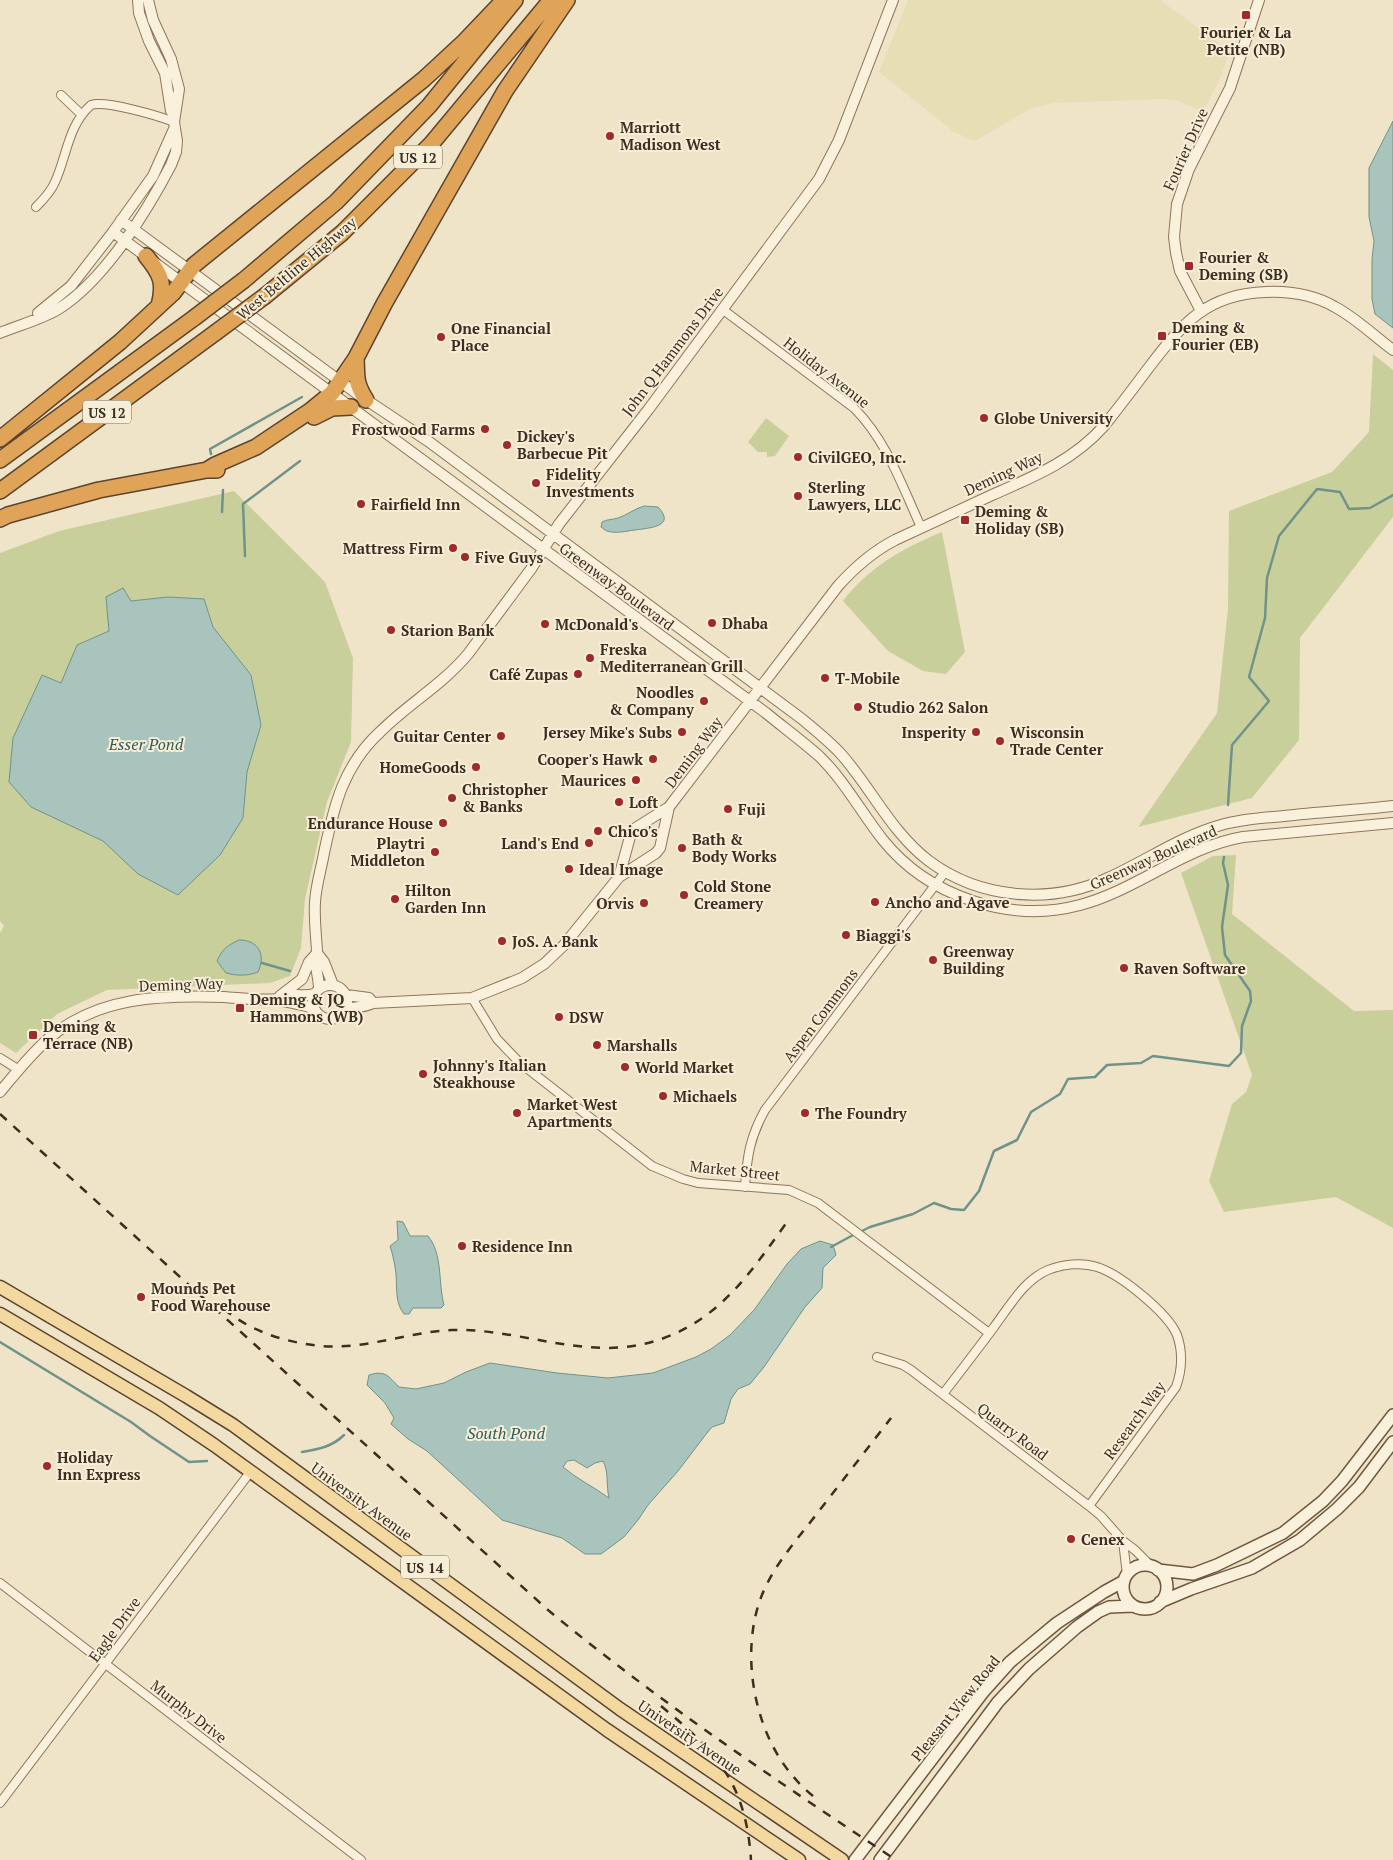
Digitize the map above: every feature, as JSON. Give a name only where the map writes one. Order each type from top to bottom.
[{"type":"highway","points":[[0,439],[111,350],[173,294],[185,276],[311,169],[434,70],[504,0]]},
{"type":"highway","name":"West Beltline Highway","points":[[0,460],[244,280],[336,202],[429,106],[515,0]]},
{"type":"highway","name":"West Beltline Highway","points":[[0,491],[265,296],[342,233],[432,143],[551,0]]},
{"type":"highway","points":[[207,470],[256,447],[326,399],[336,387],[356,358],[398,279],[504,91],[567,0]]},
{"type":"highway","points":[[146,256],[157,270],[161,281],[162,291],[159,306]]},
{"type":"highway","points":[[356,358],[356,379],[366,400]]},
{"type":"highway","points":[[0,519],[8,515],[99,490],[207,470],[217,470],[246,458],[332,408],[351,407]]},
{"type":"main road","name":"University Avenue","points":[[0,1287],[233,1425],[620,1710],[842,1860]]},
{"type":"main road","name":"US 14","points":[[0,1314],[159,1408],[251,1471],[607,1730],[799,1860]]},
{"type":"main road","points":[[1393,1415],[1342,1482],[1323,1501],[1283,1533],[1218,1566],[1194,1574],[1138,1567],[1125,1578],[1124,1595],[1133,1606],[1147,1609],[1191,1589],[1252,1568],[1300,1540],[1337,1509],[1359,1487],[1393,1442]]},
{"type":"main road","points":[[1155,1568],[1166,1582],[1164,1596],[1160,1602]]},
{"type":"main road","name":"Pleasant View Road","points":[[855,1860],[984,1691],[1010,1662],[1057,1624],[1125,1578]]},
{"type":"main road","name":"Pleasant View Road","points":[[880,1860],[998,1702],[1029,1669],[1098,1612],[1110,1607],[1133,1606]]},
{"type":"street","points":[[0,333],[58,309],[71,300],[102,269],[124,240],[171,165],[176,152],[177,141],[165,73],[147,34],[139,12],[138,0]]},
{"type":"street","points":[[28,321],[71,286],[113,232],[153,176],[174,122],[178,89],[177,77],[153,20],[148,0]]},
{"type":"street","name":"John Q Hammons Drive","points":[[317,992],[317,953],[314,922],[317,884],[336,802],[349,772],[366,745],[396,717],[432,690],[457,667],[544,550],[559,524],[648,410],[825,170],[893,0]]},
{"type":"street","name":"Fourier Drive","points":[[1200,311],[1180,271],[1176,253],[1174,237],[1177,204],[1189,169],[1230,88],[1258,0]]},
{"type":"street","points":[[60,94],[82,114]]},
{"type":"street","points":[[36,207],[54,184],[73,130],[82,114],[94,104],[159,116],[174,122]]},
{"type":"street","name":"Greenway Boulevard","points":[[121,220],[185,276],[336,387],[366,400],[428,442],[825,738],[842,755],[900,835],[915,850],[945,872],[978,886],[1000,892],[1038,894],[1070,891],[1109,878],[1187,837],[1226,823],[1393,806]]},
{"type":"street","name":"Greenway Boulevard","points":[[113,232],[146,256],[185,276],[336,387],[351,407],[750,701],[819,756],[850,793],[894,853],[913,870],[936,885],[978,904],[1026,911],[1059,909],[1080,905],[1114,893],[1191,853],[1221,841],[1243,837],[1393,822]]},
{"type":"street","name":"Deming Way","points":[[619,877],[631,833],[634,829],[670,807],[838,586],[854,568],[878,549],[921,527],[1037,475],[1079,451],[1104,426],[1174,335],[1200,311],[1226,299],[1257,292],[1289,292],[1307,296],[1336,308],[1393,350]]},
{"type":"street","name":"Holiday Avenue","points":[[722,309],[854,408],[863,417],[886,451],[921,527]]},
{"type":"street","name":"Deming Way","points":[[346,1009],[368,1006],[373,1003],[472,998],[522,978],[544,964],[570,939],[619,877],[656,853],[660,848],[670,807]]},
{"type":"street","name":"Aspen Commons","points":[[745,1187],[746,1156],[756,1126],[765,1110],[945,872]]},
{"type":"street","points":[[277,999],[302,979],[309,962],[317,953]]},
{"type":"street","name":"John Q Hammons Drive","points":[[317,953],[324,962],[332,985]]},
{"type":"street","points":[[332,985],[340,988],[346,995],[347,1004],[341,1016],[331,1020],[319,1016],[314,1009],[313,999],[317,992],[332,985]]},
{"type":"street","name":"Deming Way","points":[[277,999],[289,995],[306,996],[317,992]]},
{"type":"street","name":"Deming Way","points":[[346,995],[369,998],[373,1003]]},
{"type":"street","name":"Deming Way","points":[[0,1092],[31,1056],[63,1028],[77,1019],[109,1006],[154,998],[222,997],[277,999],[314,1009]]},
{"type":"street","name":"Market Street","points":[[472,998],[497,1039],[519,1062],[652,1166],[683,1179],[698,1182],[789,1190],[818,1203],[989,1333]]},
{"type":"street","points":[[0,1058],[19,1070]]},
{"type":"street","name":"Research Way","points":[[943,1394],[1022,1291],[1039,1275],[1049,1269],[1076,1264],[1095,1266],[1122,1281],[1158,1309],[1173,1326],[1180,1346],[1179,1378],[1176,1387],[1089,1506]]},
{"type":"street","name":"Quarry Road","points":[[877,1357],[903,1365],[943,1394],[1089,1506],[1101,1516],[1123,1541],[1155,1568]]},
{"type":"street","name":"Eagle Drive","points":[[0,1804],[106,1664],[162,1586],[251,1471]]},
{"type":"street","points":[[1123,1541],[1125,1578]]},
{"type":"street","name":"Murphy Drive","points":[[0,1583],[361,1860]]},
{"type":"shaded area","points":[[908,0],[1160,0],[1230,51],[1220,79],[1203,112],[1179,101],[1164,99],[1055,103],[1032,108],[975,141],[954,132],[879,72]]},
{"type":"green space","points":[[1373,354],[1393,370],[1393,517],[1300,638],[1299,740],[1252,798],[1138,827],[1217,713],[1228,608],[1229,511],[1332,472],[1369,432]]},
{"type":"green space","points":[[766,418],[789,436],[775,456],[767,457],[767,452],[758,452],[748,442]]},
{"type":"green space","points":[[234,491],[325,582],[353,658],[351,742],[327,802],[305,899],[301,948],[290,976],[270,983],[107,990],[57,1014],[16,1053],[0,1043],[0,933],[4,926],[0,921],[0,553],[59,531]]},
{"type":"green space","points":[[942,532],[965,652],[946,674],[923,671],[888,651],[843,601],[875,568],[900,552]]},
{"type":"green space","points":[[1236,855],[1232,914],[1354,1011],[1393,1010],[1393,1228],[1336,1197],[1224,1212],[1209,1181],[1232,1104],[1246,1092],[1252,1075],[1181,873],[1213,856]]},
{"type":"water","points":[[1393,121],[1393,328],[1375,314],[1372,299],[1374,241],[1369,217],[1369,168]]},
{"type":"water","points":[[644,506],[658,507],[663,514],[664,519],[662,523],[653,527],[617,532],[610,532],[601,527],[604,521],[618,518]]},
{"type":"water","name":"Esser Pond","points":[[123,588],[131,601],[168,597],[204,599],[213,627],[251,675],[261,725],[247,772],[243,818],[220,855],[178,895],[138,874],[103,841],[31,807],[9,782],[13,738],[42,675],[61,683],[77,645],[109,631],[106,597]]},
{"type":"water","points":[[239,940],[252,943],[259,950],[261,960],[258,972],[242,975],[226,973],[217,961],[226,948]]},
{"type":"water","points":[[397,1221],[403,1222],[410,1236],[428,1236],[433,1243],[438,1260],[444,1305],[441,1308],[413,1308],[409,1314],[404,1314],[401,1310],[398,1300],[396,1271],[390,1246],[398,1240]]},
{"type":"water","name":"South Pond","points":[[820,1241],[833,1245],[836,1255],[823,1268],[822,1288],[805,1307],[764,1367],[750,1384],[738,1389],[731,1399],[724,1423],[712,1427],[624,1537],[601,1554],[585,1554],[562,1538],[502,1520],[427,1451],[408,1439],[391,1424],[394,1418],[385,1403],[367,1385],[369,1375],[379,1373],[386,1375],[399,1387],[416,1389],[444,1383],[490,1363],[608,1378],[653,1373],[696,1357],[730,1335],[754,1310],[787,1264],[801,1249]],"holes":[[[574,1460],[587,1468],[603,1461],[606,1470],[609,1498],[563,1467],[567,1461]]]},
{"type":"waterway","points":[[211,454],[210,449],[302,397]]},
{"type":"waterway","points":[[245,556],[243,504],[300,461]]},
{"type":"waterway","points":[[1228,805],[1232,745],[1269,701],[1249,677],[1265,618],[1267,578],[1279,536],[1317,489],[1340,492],[1349,509],[1370,508],[1393,495]]},
{"type":"waterway","points":[[222,512],[223,490]]},
{"type":"waterway","points":[[860,1232],[870,1227],[913,1214],[934,1203],[951,1209],[964,1210],[979,1191],[994,1151],[1017,1140],[1031,1112],[1060,1094],[1068,1079],[1095,1077],[1107,1065],[1141,1063],[1153,1056],[1229,1066],[1241,1053],[1242,1026],[1251,1001],[1250,991],[1225,955],[1222,927],[1228,885],[1223,863],[1224,857]]},
{"type":"waterway","points":[[262,963],[290,971]]},
{"type":"waterway","points":[[831,1247],[855,1234]]},
{"type":"waterway","points":[[0,1342],[131,1422],[189,1462],[207,1461]]},
{"type":"waterway","points":[[302,1452],[330,1445],[344,1435]]},
{"type":"railway","points":[[0,1114],[548,1610],[675,1708],[896,1860]]},
{"type":"railway","points":[[224,1309],[255,1329],[289,1341],[313,1345],[348,1346],[452,1330],[506,1334],[584,1347],[610,1348],[637,1345],[664,1338],[685,1329],[721,1303],[750,1272],[790,1218]]},
{"type":"railway","points":[[813,1796],[794,1777],[778,1756],[762,1720],[752,1678],[751,1647],[755,1617],[765,1588],[783,1558],[891,1418]]},
{"type":"railway","points":[[661,1706],[698,1739],[726,1772],[743,1810],[751,1860]]},
{"type":"place","name":"Fourier & La Petite (NB)","points":[[1246,15]]},
{"type":"place","name":"Marriott Madison West","points":[[610,136]]},
{"type":"place","name":"Fourier & Deming (SB)","points":[[1189,266]]},
{"type":"place","name":"Deming & Fourier (EB)","points":[[1162,336]]},
{"type":"place","name":"One Financial Place","points":[[441,337]]},
{"type":"place","name":"Globe University","points":[[984,418]]},
{"type":"place","name":"Frostwood Farms","points":[[485,429]]},
{"type":"place","name":"Dickey's Barbecue Pit","points":[[507,445]]},
{"type":"place","name":"CivilGEO, Inc.","points":[[798,457]]},
{"type":"place","name":"Fidelity Investments","points":[[536,483]]},
{"type":"place","name":"Sterling Lawyers, LLC","points":[[798,496]]},
{"type":"place","name":"Fairfield Inn","points":[[361,504]]},
{"type":"place","name":"Deming & Holiday (SB)","points":[[965,520]]},
{"type":"place","name":"Mattress Firm","points":[[453,548]]},
{"type":"place","name":"Five Guys","points":[[465,557]]},
{"type":"place","name":"Dhaba","points":[[712,623]]},
{"type":"place","name":"McDonald's","points":[[545,624]]},
{"type":"place","name":"Starion Bank","points":[[391,630]]},
{"type":"place","name":"Freska Mediterranean Grill","points":[[590,658]]},
{"type":"place","name":"Café Zupas","points":[[578,674]]},
{"type":"place","name":"T-Mobile","points":[[825,678]]},
{"type":"place","name":"Noodles & Company","points":[[704,701]]},
{"type":"place","name":"Studio 262 Salon","points":[[858,707]]},
{"type":"place","name":"Jersey Mike's Subs","points":[[682,732]]},
{"type":"place","name":"Insperity","points":[[976,732]]},
{"type":"place","name":"Guitar Center","points":[[501,736]]},
{"type":"place","name":"Wisconsin Trade Center","points":[[1000,741]]},
{"type":"place","name":"Cooper's Hawk","points":[[653,759]]},
{"type":"place","name":"HomeGoods","points":[[476,767]]},
{"type":"place","name":"Maurices","points":[[636,780]]},
{"type":"place","name":"Christopher & Banks","points":[[452,798]]},
{"type":"place","name":"Loft","points":[[619,802]]},
{"type":"place","name":"Fuji","points":[[728,809]]},
{"type":"place","name":"Endurance House","points":[[443,823]]},
{"type":"place","name":"Chico's","points":[[598,831]]},
{"type":"place","name":"Land's End","points":[[589,843]]},
{"type":"place","name":"Bath & Body Works","points":[[682,848]]},
{"type":"place","name":"Playtri Middleton","points":[[435,852]]},
{"type":"place","name":"Ideal Image","points":[[569,869]]},
{"type":"place","name":"Cold Stone Creamery","points":[[684,895]]},
{"type":"place","name":"Hilton Garden Inn","points":[[395,899]]},
{"type":"place","name":"Ancho and Agave","points":[[875,902]]},
{"type":"place","name":"Orvis","points":[[644,903]]},
{"type":"place","name":"Biaggi's","points":[[846,935]]},
{"type":"place","name":"JoS. A. Bank","points":[[502,941]]},
{"type":"place","name":"Greenway Building","points":[[933,960]]},
{"type":"place","name":"Raven Software","points":[[1124,968]]},
{"type":"place","name":"Deming & JQ Hammons (WB)","points":[[240,1008]]},
{"type":"place","name":"DSW","points":[[559,1017]]},
{"type":"place","name":"Deming & Terrace (NB)","points":[[33,1035]]},
{"type":"place","name":"Marshalls","points":[[597,1045]]},
{"type":"place","name":"World Market","points":[[625,1067]]},
{"type":"place","name":"Johnny's Italian Steakhouse","points":[[423,1074]]},
{"type":"place","name":"Michaels","points":[[663,1096]]},
{"type":"place","name":"Market West Apartments","points":[[517,1113]]},
{"type":"place","name":"The Foundry","points":[[805,1113]]},
{"type":"place","name":"Residence Inn","points":[[462,1246]]},
{"type":"place","name":"Mounds Pet Food Warehouse","points":[[141,1297]]},
{"type":"place","name":"Holiday Inn Express","points":[[47,1466]]},
{"type":"place","name":"Cenex","points":[[1071,1539]]}]
